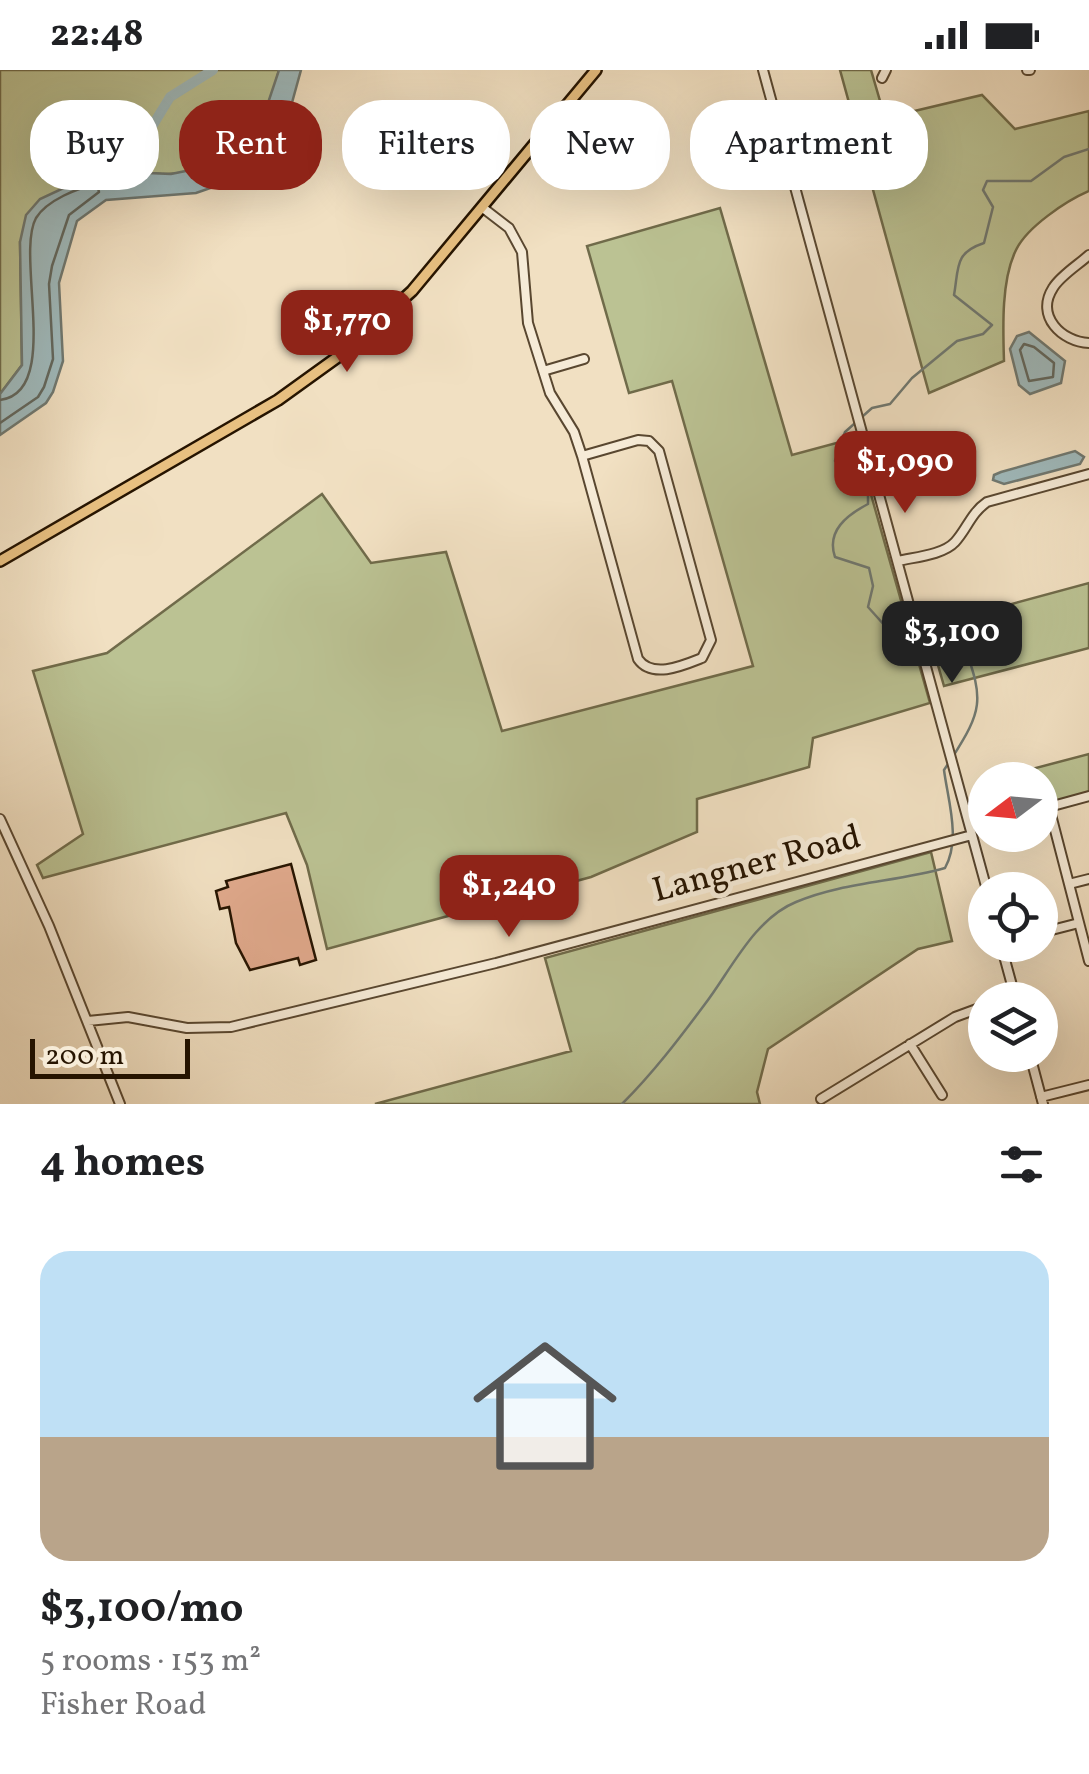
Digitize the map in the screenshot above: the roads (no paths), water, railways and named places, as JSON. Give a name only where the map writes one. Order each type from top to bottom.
[{"type":"main road","points":[[0,562],[320,372],[400,304],[596,70]]},
{"type":"street","points":[[763,70],[968,819]]},
{"type":"street","points":[[483,208],[509,228],[522,252],[525,310],[542,371],[553,401],[574,432],[640,663],[657,671],[702,658],[710,645],[710,634],[656,446],[638,440],[582,456]]},
{"type":"street","points":[[1089,255],[1054,286],[1048,300],[1048,317],[1071,342],[1089,343]]},
{"type":"street","points":[[542,371],[584,359]]},
{"type":"street","points":[[898,561],[945,549],[955,542],[974,511],[986,502],[1089,474]]},
{"type":"street","points":[[1089,796],[1048,807],[1089,961]]},
{"type":"street","points":[[0,819],[38,899],[120,1104]]},
{"type":"street","name":"Langner Road","points":[[88,1020],[128,1016],[187,1028],[230,1027],[484,966],[968,836]]},
{"type":"street","points":[[1069,884],[1089,879]]},
{"type":"street","points":[[1058,929],[1079,923]]},
{"type":"street","points":[[820,1098],[968,1011]]},
{"type":"street","points":[[910,1044],[942,1095]]},
{"type":"street","points":[[1035,1072],[1042,1100],[1089,1085]]},
{"type":"water","points":[[279,70],[301,70],[293,100],[269,100]]},
{"type":"water","points":[[179,172],[179,190],[205,190],[106,200],[77,221],[59,283],[63,361],[53,392],[46,403],[0,435],[0,394],[22,365],[20,242],[26,215],[40,199],[59,190],[159,190],[159,173]]},
{"type":"water","points":[[1029,332],[1065,361],[1061,383],[1030,394],[1019,385],[1010,349],[1017,336]]},
{"type":"water","points":[[1075,451],[1084,457],[1080,464],[1004,484],[993,480],[1001,472]]},
{"type":"waterway","points":[[159,115],[170,97],[213,70]]},
{"type":"waterway","points":[[952,758],[977,705],[965,648],[927,627],[895,637],[868,607],[873,586],[869,568],[835,557],[833,548],[840,525],[868,504],[868,486],[862,471],[835,461],[845,432],[872,408],[890,404],[912,378],[957,341],[983,334],[992,325],[954,295],[963,256],[984,243],[993,207],[983,190],[987,181],[1031,181],[1064,157],[1089,149]]},
{"type":"waterway","points":[[622,1104],[675,1043],[744,947],[781,910],[832,890],[945,868],[953,832],[944,770],[948,764]]}]
